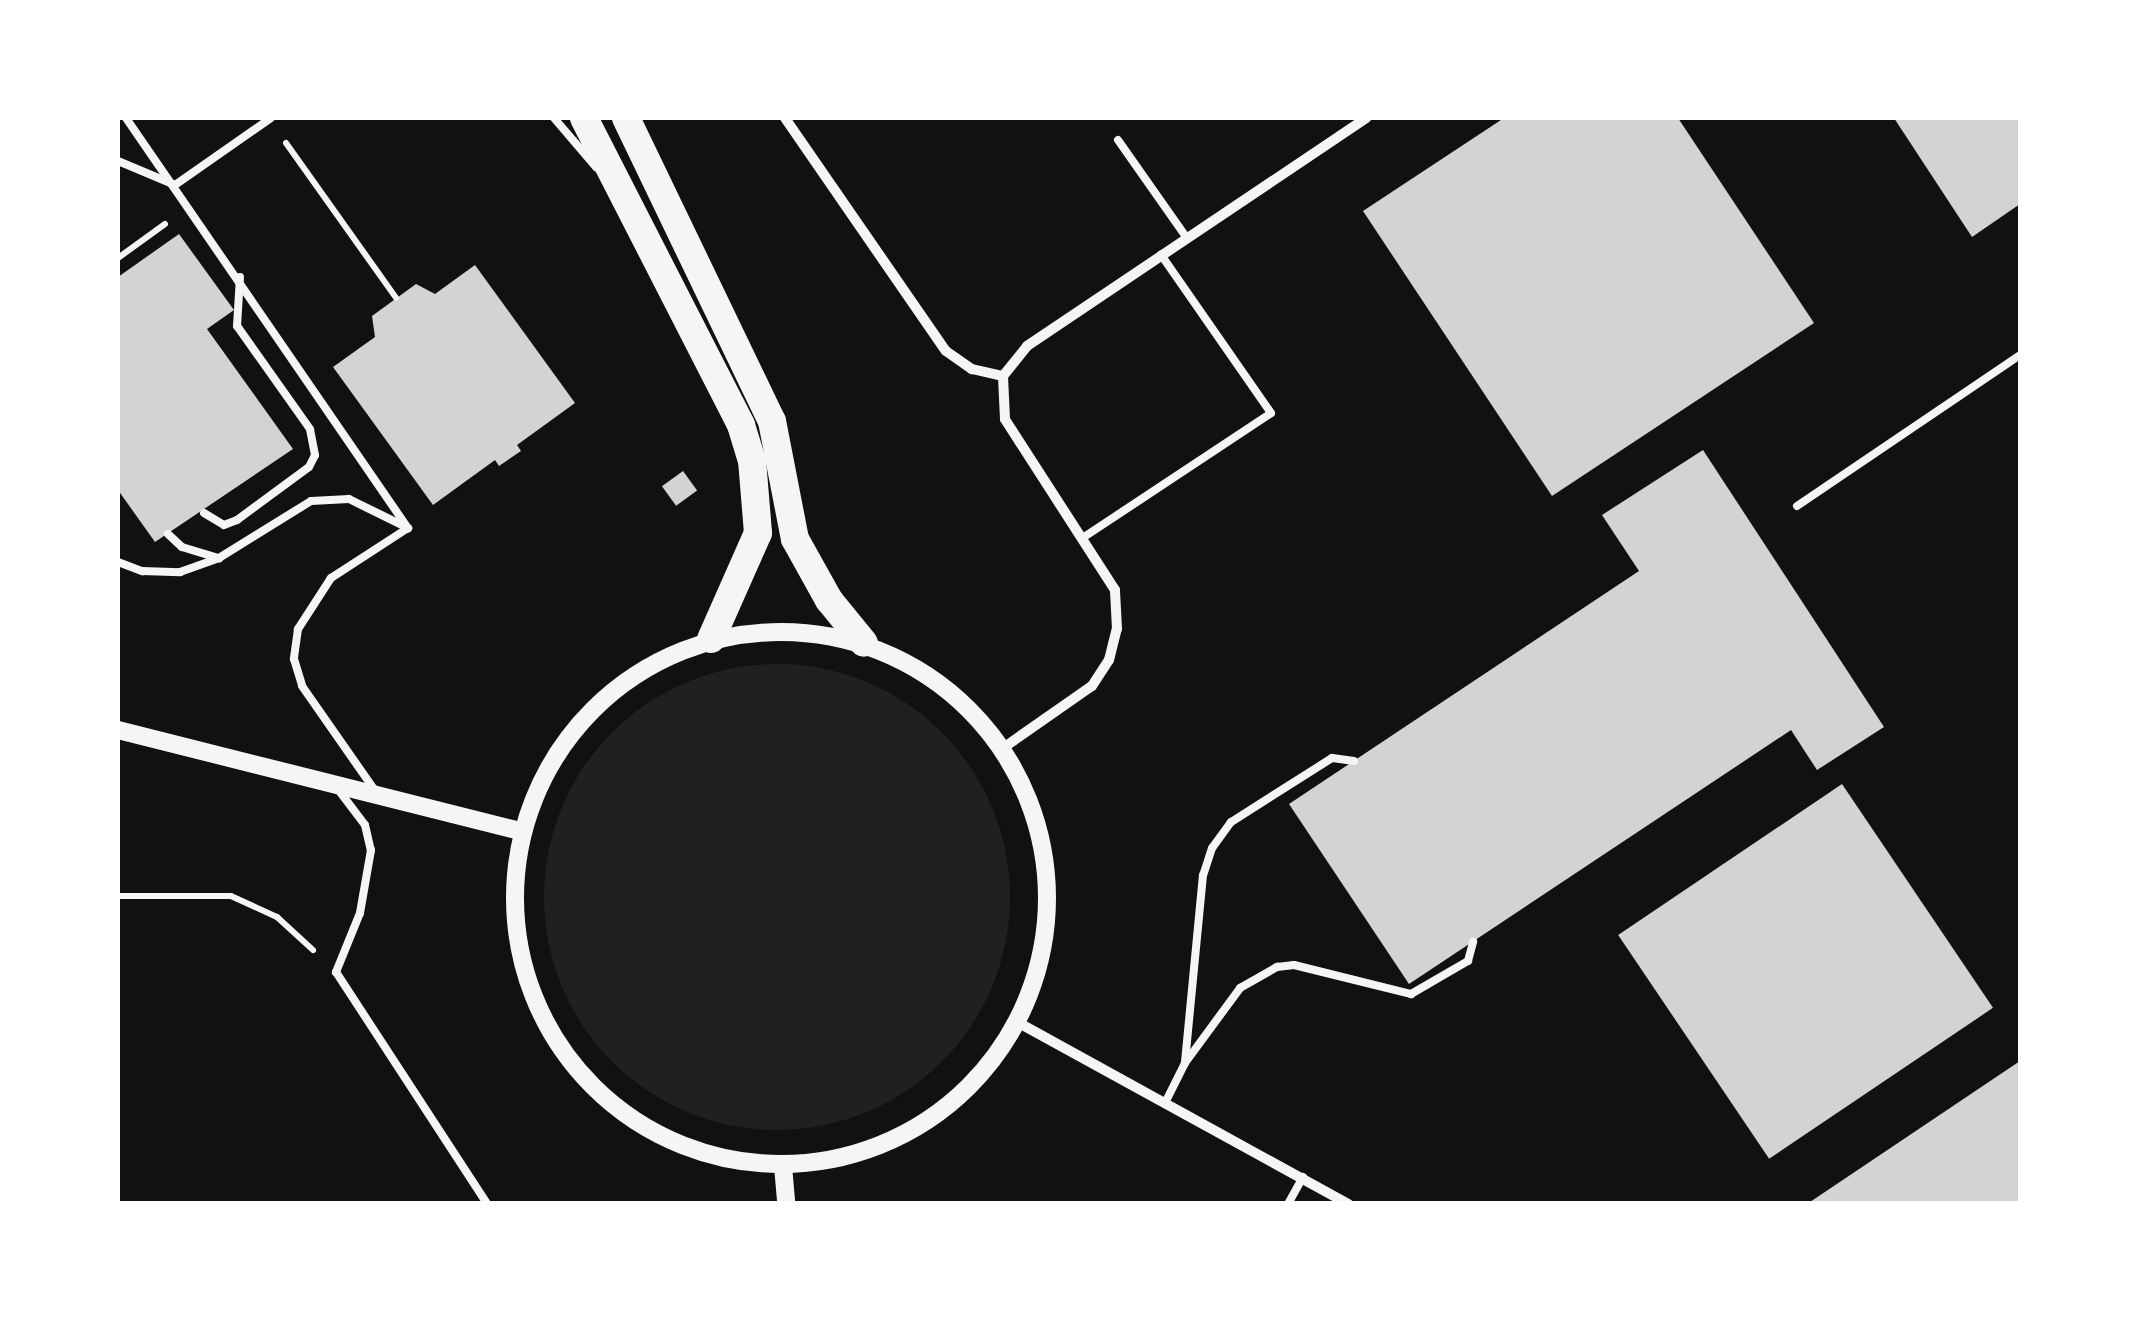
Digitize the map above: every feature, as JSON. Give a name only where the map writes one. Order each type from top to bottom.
[{"type":"highway","points":[[584,118],[741,425],[759,494],[758,533],[746,569],[711,639]]},
{"type":"highway","points":[[626,118],[772,421],[796,539],[829,600],[864,644]]},
{"type":"street","points":[[785,118],[946,352],[972,369],[1003,376]]},
{"type":"street","points":[[1003,748],[1092,686],[1109,660],[1117,629],[1115,590],[1084,538],[1014,439],[1005,419],[1003,376],[1027,346],[1366,118]]},
{"type":"street","points":[[788,630],[864,644],[942,684],[1003,748],[1035,812],[1049,884],[1043,956],[1019,1023],[977,1081],[922,1126],[858,1154],[784,1166],[706,1155],[632,1120],[571,1065],[530,993],[512,913],[520,831],[547,766],[590,709],[645,666],[711,639],[788,630]]},
{"type":"street","points":[[118,730],[520,831]]},
{"type":"street","points":[[1019,1023],[1304,1174],[1348,1204]]},
{"type":"street","points":[[784,1166],[786,1204]]},
{"type":"lane","points":[[126,118],[240,277],[408,528]]},
{"type":"lane","points":[[174,185],[270,118]]},
{"type":"lane","points":[[554,118],[636,215]]},
{"type":"lane","points":[[1118,140],[1187,238]]},
{"type":"lane","points":[[118,161],[174,185]]},
{"type":"lane","points":[[1084,538],[1271,412],[1161,255]]},
{"type":"lane","points":[[204,512],[224,525],[237,520],[309,467],[314,455],[310,430],[237,326],[240,277]]},
{"type":"lane","points":[[1797,506],[2020,356]]},
{"type":"lane","points":[[118,562],[142,571],[180,572],[218,558],[311,501],[348,498],[408,528]]},
{"type":"lane","points":[[378,796],[308,698],[294,659],[298,628],[331,578],[408,528]]},
{"type":"lane","points":[[168,534],[182,547],[218,558]]},
{"type":"lane","points":[[1185,1063],[1203,874],[1212,848],[1232,822],[1332,758],[1354,760]]},
{"type":"lane","points":[[333,783],[365,825],[370,850],[360,913],[336,972],[486,1204]]},
{"type":"lane","points":[[1166,1101],[1185,1063],[1240,988],[1276,967],[1294,964],[1411,994],[1468,960],[1472,942]]},
{"type":"lane","points":[[1288,1204],[1304,1174]]},
{"type":"path","points":[[270,118],[396,298]]},
{"type":"path","points":[[118,896],[242,900],[278,916],[336,972]]},
{"type":"shaded area","points":[[777,664],[823,668],[866,681],[907,703],[942,732],[971,767],[993,808],[1006,851],[1010,897],[1006,943],[993,986],[971,1027],[942,1062],[907,1091],[866,1113],[823,1126],[777,1130],[731,1126],[688,1113],[647,1091],[612,1062],[583,1027],[561,986],[548,943],[544,897],[548,851],[561,808],[583,767],[612,732],[647,703],[688,681],[731,668]]},
{"type":"building","points":[[1504,118],[1678,118],[1814,323],[1552,496],[1363,211]]},
{"type":"building","points":[[1894,118],[2020,118],[2020,204],[1972,237]]},
{"type":"building","points":[[179,234],[234,310],[207,329],[293,449],[155,542],[118,490],[118,277]]},
{"type":"building","points":[[475,265],[575,403],[517,445],[521,451],[499,466],[495,460],[433,505],[333,367],[375,337],[372,316],[416,284],[435,294]]},
{"type":"building","points":[[1703,450],[1884,727],[1817,770],[1791,730],[1409,984],[1289,804],[1639,571],[1602,515]]},
{"type":"building","points":[[683,471],[697,490],[676,506],[662,486]]},
{"type":"building","points":[[1842,784],[1993,1008],[1769,1159],[1618,935]]},
{"type":"building","points":[[2020,1061],[2020,1204],[1807,1204]]}]
